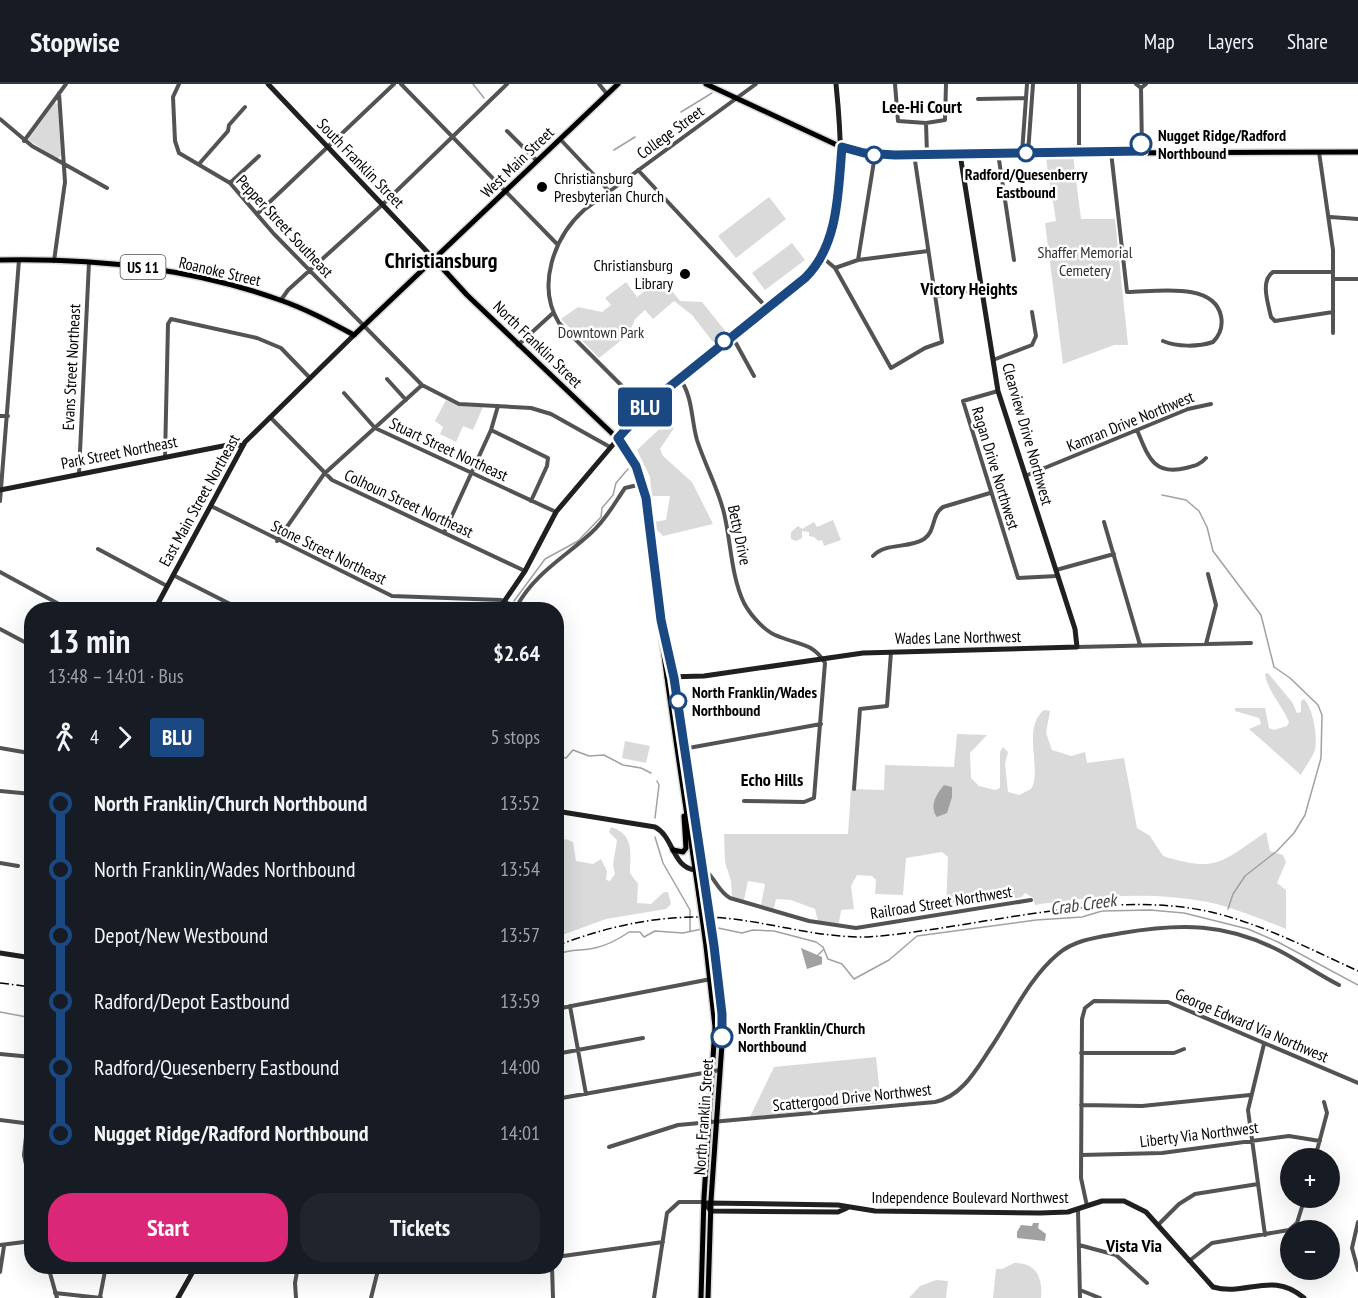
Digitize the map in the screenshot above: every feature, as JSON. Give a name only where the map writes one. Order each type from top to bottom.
[{"type":"main road","name":"West Main Street","points":[[354,335],[618,84]]},
{"type":"main road","points":[[706,84],[852,152],[875,155],[1142,151],[1358,152]]},
{"type":"main road","name":"North Franklin Street","points":[[434,259],[519,345],[618,438],[631,455],[643,483],[667,677],[702,868],[722,1014],[709,1122],[703,1202],[700,1298]]},
{"type":"main road","name":"Roanoke Street","points":[[0,260],[89,262],[147,267],[281,300],[354,335]]},
{"type":"main road","name":"North Franklin Street","points":[[661,620],[674,678],[686,806],[715,1014],[716,1122],[708,1298]]},
{"type":"main road","points":[[673,850],[682,852],[686,848],[686,806]]},
{"type":"street","points":[[24,141],[66,84]]},
{"type":"street","name":"Pepper Street Southeast","points":[[179,84],[173,97],[176,147],[179,153],[230,183],[363,327],[422,386],[459,404],[531,408],[551,414],[610,447]]},
{"type":"street","name":"South Franklin Street","points":[[268,84],[434,259]]},
{"type":"street","points":[[257,214],[394,84]]},
{"type":"street","points":[[401,84],[557,244]]},
{"type":"street","points":[[281,300],[288,290],[382,205],[507,84]]},
{"type":"street","points":[[598,84],[607,93]]},
{"type":"street","name":"College Street","points":[[553,313],[549,279],[557,244],[572,221],[609,191],[756,84]]},
{"type":"street","points":[[505,602],[525,571],[556,512],[644,408],[805,278],[822,257],[831,233],[842,147],[836,84]]},
{"type":"street","points":[[895,84],[898,121],[926,123],[945,120],[946,84]]},
{"type":"street","points":[[1025,153],[1027,84]]},
{"type":"street","points":[[1025,153],[1033,84]]},
{"type":"street","points":[[1079,84],[1079,152]]},
{"type":"street","points":[[1136,84],[1141,88]]},
{"type":"street","points":[[1141,88],[1146,84]]},
{"type":"street","points":[[1141,88],[1142,151]]},
{"type":"street","points":[[54,261],[64,194],[59,93]]},
{"type":"street","points":[[978,99],[1026,98]]},
{"type":"street","points":[[200,165],[244,107]]},
{"type":"street","points":[[0,119],[24,141],[107,188]]},
{"type":"street","points":[[926,123],[927,154]]},
{"type":"street","points":[[507,131],[537,161]]},
{"type":"street","points":[[560,139],[609,191]]},
{"type":"street","points":[[1111,152],[1127,292],[1195,292],[1207,295],[1218,306],[1221,330],[1213,342],[1188,345],[1163,341]]},
{"type":"street","points":[[1319,152],[1330,217],[1333,333]]},
{"type":"street","points":[[998,153],[1014,260]]},
{"type":"street","points":[[822,257],[835,268],[891,368],[925,348],[942,342],[914,154]]},
{"type":"street","name":"Clearview Drive Northwest","points":[[960,154],[998,391],[1075,629],[1077,647]]},
{"type":"street","points":[[858,260],[875,155]]},
{"type":"street","points":[[230,183],[259,156]]},
{"type":"street","points":[[638,170],[767,308]]},
{"type":"street","points":[[1330,217],[1358,219]]},
{"type":"street","points":[[835,268],[858,260],[928,251]]},
{"type":"street","points":[[0,501],[19,260]]},
{"type":"street","name":"Evans Street Northeast","points":[[80,473],[89,262]]},
{"type":"street","points":[[1333,272],[1273,272],[1268,276],[1266,282],[1271,317],[1275,321],[1333,312]]},
{"type":"street","points":[[1333,279],[1358,279]]},
{"type":"street","points":[[936,296],[981,289]]},
{"type":"street","points":[[993,360],[1032,345],[1036,336],[1032,312]]},
{"type":"street","points":[[519,345],[553,313],[559,323],[644,408]]},
{"type":"street","points":[[165,457],[168,324],[171,319],[257,338],[281,348],[310,378]]},
{"type":"street","name":"East Main Street Northeast","points":[[159,602],[243,446],[269,417],[354,335]]},
{"type":"street","points":[[731,336],[754,376]]},
{"type":"street","name":"Betty Drive","points":[[679,378],[689,395],[697,438],[722,505],[737,584],[745,604],[756,619],[774,635],[811,646],[823,659]]},
{"type":"street","points":[[387,379],[406,399]]},
{"type":"street","points":[[277,541],[324,474],[422,386]]},
{"type":"street","name":"Ragan Drive Northwest","points":[[998,391],[963,401],[990,494],[1018,578],[1056,573]]},
{"type":"street","name":"Stuart Street Northeast","points":[[344,393],[375,428],[556,512]]},
{"type":"street","name":"Kamran Drive Northwest","points":[[1024,476],[1200,405],[1211,404]]},
{"type":"street","points":[[444,533],[491,430],[498,406]]},
{"type":"street","points":[[0,416],[8,416]]},
{"type":"street","name":"Colhoun Street Northeast","points":[[269,417],[324,474],[525,571]]},
{"type":"street","points":[[0,424],[7,424]]},
{"type":"street","points":[[491,430],[548,458],[547,466],[531,501]]},
{"type":"street","points":[[1137,430],[1150,458],[1161,469],[1169,471],[1197,466],[1206,458]]},
{"type":"street","name":"Park Street Northeast","points":[[1,490],[233,444],[243,446]]},
{"type":"street","points":[[519,602],[544,571],[599,525],[625,488],[643,483]]},
{"type":"street","points":[[873,556],[882,550],[924,539],[932,529],[935,515],[943,507],[990,494]]},
{"type":"street","name":"Stone Street Northeast","points":[[211,506],[277,541],[392,596],[468,598],[505,602]]},
{"type":"street","points":[[1104,522],[1140,645]]},
{"type":"street","points":[[98,549],[167,586]]},
{"type":"street","points":[[1056,573],[1114,554]]},
{"type":"street","points":[[0,572],[55,602]]},
{"type":"street","points":[[1206,644],[1216,604],[1208,574]]},
{"type":"street","points":[[173,575],[225,602]]},
{"type":"street","points":[[0,629],[24,642]]},
{"type":"street","name":"Wades Lane Northwest","points":[[667,677],[674,678],[863,653],[1251,643]]},
{"type":"street","points":[[854,789],[860,709],[887,706],[891,652]]},
{"type":"street","points":[[744,801],[804,802],[813,798],[825,673],[823,659]]},
{"type":"street","points":[[681,749],[821,724]]},
{"type":"street","points":[[0,748],[24,752]]},
{"type":"street","points":[[0,791],[24,793]]},
{"type":"street","points":[[564,812],[651,826],[664,833],[680,863],[695,870],[702,868]]},
{"type":"street","points":[[0,863],[18,866]]},
{"type":"street","name":"Railroad Street Northwest","points":[[702,868],[708,870],[721,892],[730,898],[828,925],[876,926],[936,913],[1031,900]]},
{"type":"street","name":"Scattergood Drive Northwest","points":[[609,1147],[678,1125],[935,1102],[949,1097],[960,1089],[981,1061],[1043,969],[1059,953],[1085,940],[1171,926],[1214,928],[1262,942],[1339,985]]},
{"type":"street","points":[[0,953],[24,957]]},
{"type":"street","points":[[564,1007],[718,978]]},
{"type":"street","name":"George Edward Via Northwest","points":[[1087,1207],[1082,1187],[1081,1053],[1083,1013],[1089,1004],[1100,1000],[1168,1002],[1358,1083]]},
{"type":"street","points":[[570,1006],[586,1094]]},
{"type":"street","points":[[564,1053],[643,1038]]},
{"type":"street","points":[[1264,1044],[1248,1110],[1265,1235]]},
{"type":"street","points":[[1081,1053],[1174,1053],[1184,1049]]},
{"type":"street","points":[[0,1054],[24,1056]]},
{"type":"street","points":[[564,1098],[716,1070]]},
{"type":"street","points":[[1081,1105],[1142,1106],[1250,1095]]},
{"type":"street","points":[[1318,1148],[1327,1113],[1324,1102]]},
{"type":"street","points":[[0,1120],[24,1123]]},
{"type":"street","name":"Liberty Via Northwest","points":[[1081,1155],[1162,1153],[1295,1135],[1320,1141]]},
{"type":"street","points":[[1158,1226],[1179,1204],[1195,1194],[1258,1184]]},
{"type":"street","name":"Independence Boulevard Northwest","points":[[711,1208],[838,1212],[847,1208],[1040,1213],[1078,1210],[1110,1200],[1124,1201],[1142,1209],[1188,1262],[1208,1282],[1220,1289],[1270,1284],[1285,1287],[1302,1297]]},
{"type":"street","points":[[654,1298],[670,1208],[679,1202],[703,1202],[711,1208]]},
{"type":"street","points":[[1188,1262],[1212,1243],[1284,1232],[1294,1227],[1302,1208]]},
{"type":"street","points":[[1078,1210],[1080,1298]]},
{"type":"street","points":[[1358,1221],[1352,1248],[1358,1270]]},
{"type":"street","points":[[0,1272],[2,1246],[24,1242]]},
{"type":"street","points":[[564,1256],[663,1242]]},
{"type":"street","points":[[1079,1245],[1116,1255],[1146,1283]]},
{"type":"street","points":[[50,1274],[56,1296],[100,1298],[104,1274]]},
{"type":"street","points":[[178,1298],[192,1274]]},
{"type":"street","points":[[296,1298],[297,1274]]},
{"type":"street","points":[[371,1298],[378,1274]]},
{"type":"street","points":[[552,1274],[553,1298]]},
{"type":"street","points":[[1080,1290],[1100,1298]]},
{"type":"green space","points":[[55,102],[58,105],[61,155],[58,159],[28,140]]},
{"type":"green space","name":"Shaffer Memorial Cemetery","points":[[1073,155],[1081,219],[1115,219],[1128,345],[1114,345],[1063,364],[1045,223],[1056,221],[1046,156]]},
{"type":"green space","points":[[769,197],[786,219],[736,258],[718,236]]},
{"type":"green space","points":[[792,243],[805,260],[765,290],[752,273]]},
{"type":"green space","name":"Downtown Park","points":[[659,280],[663,280],[680,301],[702,302],[726,332],[713,342],[692,315],[674,301],[653,319],[645,310],[635,319],[629,334],[599,358],[561,319],[578,307],[602,312],[611,305],[605,298],[626,282],[637,297]]},
{"type":"green space","points":[[446,400],[460,406],[483,407],[473,430],[463,426],[456,442],[440,434],[443,427],[435,421]]},
{"type":"green space","points":[[671,418],[674,428],[660,449],[663,456],[692,482],[713,524],[663,536],[654,527],[654,522],[666,520],[670,496],[652,496],[650,477],[637,450]]},
{"type":"green space","points":[[833,520],[841,540],[824,546],[822,540],[818,541],[809,536],[809,532],[802,531],[802,538],[796,541],[791,539],[791,532],[798,526],[802,529],[814,522],[817,527]]},
{"type":"green space","points":[[1268,673],[1292,702],[1297,713],[1301,712],[1301,701],[1304,699],[1312,716],[1316,738],[1315,750],[1301,775],[1249,729],[1261,724],[1259,718],[1235,711],[1235,708],[1265,708],[1269,728],[1274,730],[1287,726],[1289,722],[1266,679],[1265,674]]},
{"type":"green space","points":[[1044,710],[1050,711],[1046,733],[1052,750],[1071,756],[1085,752],[1087,763],[1124,758],[1137,828],[1150,836],[1163,856],[1196,864],[1218,862],[1239,851],[1266,832],[1270,851],[1283,855],[1286,862],[1277,883],[1286,890],[1286,929],[1218,904],[1165,897],[1100,897],[1035,905],[1033,898],[1025,893],[1022,897],[946,909],[948,857],[942,852],[906,858],[903,895],[875,894],[876,880],[872,876],[857,875],[851,886],[854,909],[841,910],[839,923],[818,921],[815,909],[791,900],[776,899],[774,909],[761,905],[765,884],[748,881],[744,900],[732,896],[731,881],[725,862],[724,834],[848,834],[851,789],[884,790],[885,765],[954,767],[957,734],[987,735],[970,753],[971,778],[979,786],[995,790],[1000,788],[1000,752],[1003,747],[1008,752],[1005,764],[1008,792],[1019,795],[1031,789],[1035,772],[1034,728],[1037,718]]},
{"type":"green space","points":[[625,741],[650,746],[646,763],[622,758]]},
{"type":"green space","points":[[611,827],[619,830],[628,840],[630,873],[638,884],[637,903],[651,904],[664,892],[668,892],[671,904],[666,909],[606,919],[564,934],[564,840],[573,842],[576,861],[593,864],[601,859],[607,871],[606,880],[610,881],[615,874],[613,865],[617,840],[609,832]]},
{"type":"green space","points":[[876,1057],[881,1103],[750,1117],[774,1067]]},
{"type":"green space","points":[[1014,1263],[1022,1263],[1033,1268],[1041,1284],[1041,1298],[993,1298],[996,1269],[1002,1269]]},
{"type":"green space","points":[[936,1280],[948,1281],[946,1298],[909,1298],[920,1286]]},
{"type":"shaded area","points":[[944,785],[952,787],[952,797],[947,813],[937,817],[934,801]]},
{"type":"shaded area","points":[[801,948],[822,957],[822,964],[807,969]]},
{"type":"shaded area","points":[[1033,1223],[1039,1223],[1038,1228],[1046,1234],[1045,1241],[1017,1238],[1021,1225],[1032,1226]]},
{"type":"waterway","points":[[473,84],[484,98]]},
{"type":"waterway","points":[[681,112],[712,93]]},
{"type":"waterway","points":[[614,150],[635,137]]},
{"type":"waterway","points":[[514,601],[545,559],[578,541],[601,517],[602,508],[613,495],[616,483],[628,469]]},
{"type":"waterway","points":[[1162,495],[1186,500],[1199,511],[1207,527],[1213,551],[1261,615],[1274,667],[1290,678],[1318,705],[1322,715],[1321,758],[1305,815],[1294,833],[1277,851],[1245,876],[1233,894],[1228,909]]},
{"type":"waterway","points":[[564,758],[573,750],[589,756],[604,755],[623,765],[641,768],[651,773]]},
{"type":"waterway","points":[[655,818],[659,785],[657,781]]},
{"type":"waterway","points":[[655,837],[663,863],[690,910],[690,931]]},
{"type":"waterway","name":"Crab Creek","points":[[713,927],[742,933],[753,930],[774,931],[816,942],[823,947],[828,959],[842,964],[854,979],[889,960],[917,936],[1036,920],[1082,917],[1102,911],[1150,910],[1184,913],[1248,929],[1278,942],[1358,985]]},
{"type":"waterway","name":"Crab Creek","points":[[564,952],[600,947],[629,932],[640,932],[644,937],[655,931],[683,933],[702,929]]},
{"type":"waterway","name":"Crab Creek","points":[[818,955],[823,950]]},
{"type":"waterway","name":"Crab Creek","points":[[0,1012],[24,1016]]},
{"type":"railway","points":[[564,943],[624,925],[670,918],[741,920],[820,934],[868,937],[1085,907],[1171,906],[1211,912],[1249,923],[1358,971]]},
{"type":"railway","points":[[0,983],[24,986]]},
{"type":"bus line","name":"BLU","points":[[722,1037],[722,1014],[714,946],[669,646],[661,620],[646,498],[643,483],[631,455],[618,438],[652,401],[805,278],[818,264],[831,233],[842,147],[852,152],[895,155],[1142,151],[1141,144]]},
{"type":"place","name":"Nugget Ridge/Radford Northbound","points":[[1141,144]]},
{"type":"place","name":"Radford/Quesenberry Eastbound","points":[[1026,153]]},
{"type":"place","name":"Christiansburg Presbyterian Church","points":[[542,187]]},
{"type":"place","name":"Christiansburg Library","points":[[685,274]]},
{"type":"place","name":"North Franklin/Wades Northbound","points":[[678,701]]},
{"type":"place","name":"North Franklin/Church Northbound","points":[[722,1037]]},
{"type":"district","name":"Lee-Hi Court","points":[[922,106]]},
{"type":"district","name":"Christiansburg","points":[[441,260]]},
{"type":"district","name":"Victory Heights","points":[[969,288]]},
{"type":"district","name":"Echo Hills","points":[[772,779]]},
{"type":"district","name":"Vista Via","points":[[1134,1245]]}]
